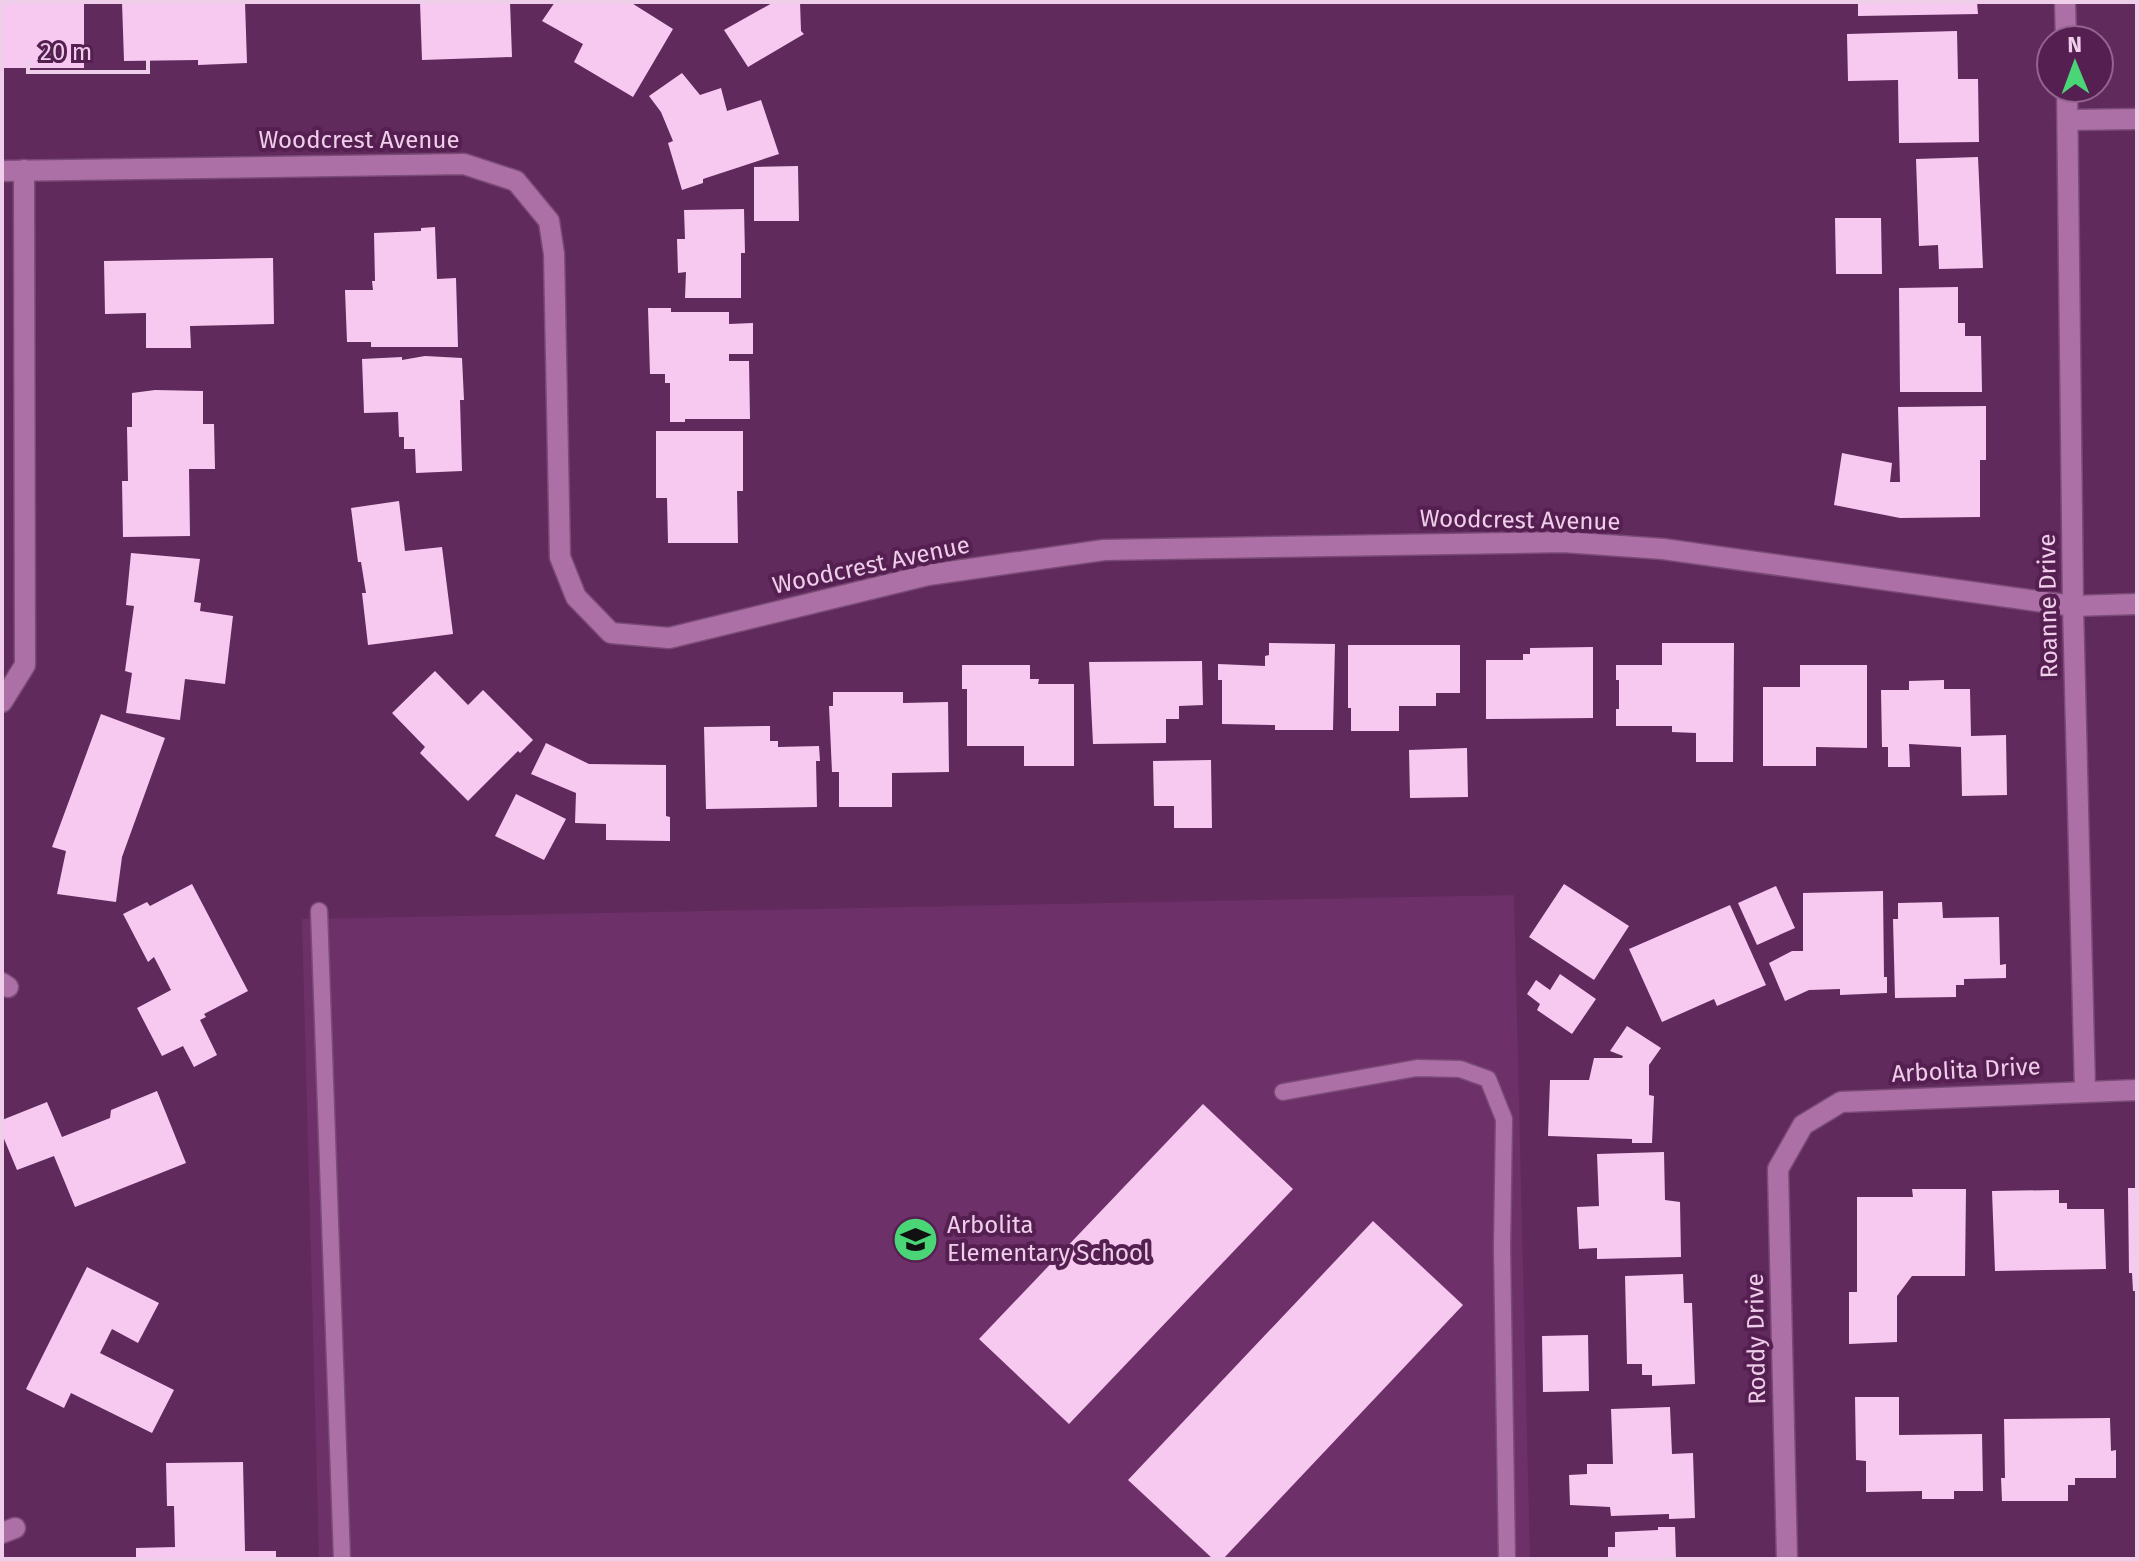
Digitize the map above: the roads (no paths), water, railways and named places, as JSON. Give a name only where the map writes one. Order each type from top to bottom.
[{"type":"street","points":[[2065,2],[2066,24]]},
{"type":"street","name":"Roanne Drive","points":[[2068,104],[2073,606],[2085,1090]]},
{"type":"street","points":[[2068,120],[2137,119]]},
{"type":"street","name":"Woodcrest Avenue","points":[[2,171],[464,164],[516,181],[549,221],[554,254],[560,557],[576,597],[611,633],[669,638],[928,575],[1120,550],[1563,542],[1663,549],[2073,606],[2137,604]]},
{"type":"street","points":[[2,702],[25,665],[24,170]]},
{"type":"street","name":"Arbolita Drive","points":[[1803,1125],[1841,1102],[2137,1090]]},
{"type":"street","name":"Roddy Drive","points":[[1787,1559],[1778,1169],[1803,1125]]},
{"type":"lane","points":[[319,911],[342,1559]]},
{"type":"lane","points":[[1283,1092],[1417,1068],[1460,1069],[1488,1079],[1504,1119],[1502,1248],[1507,1559]]},
{"type":"place","name":"Arbolita Elementary School","points":[[916,1239]]}]
